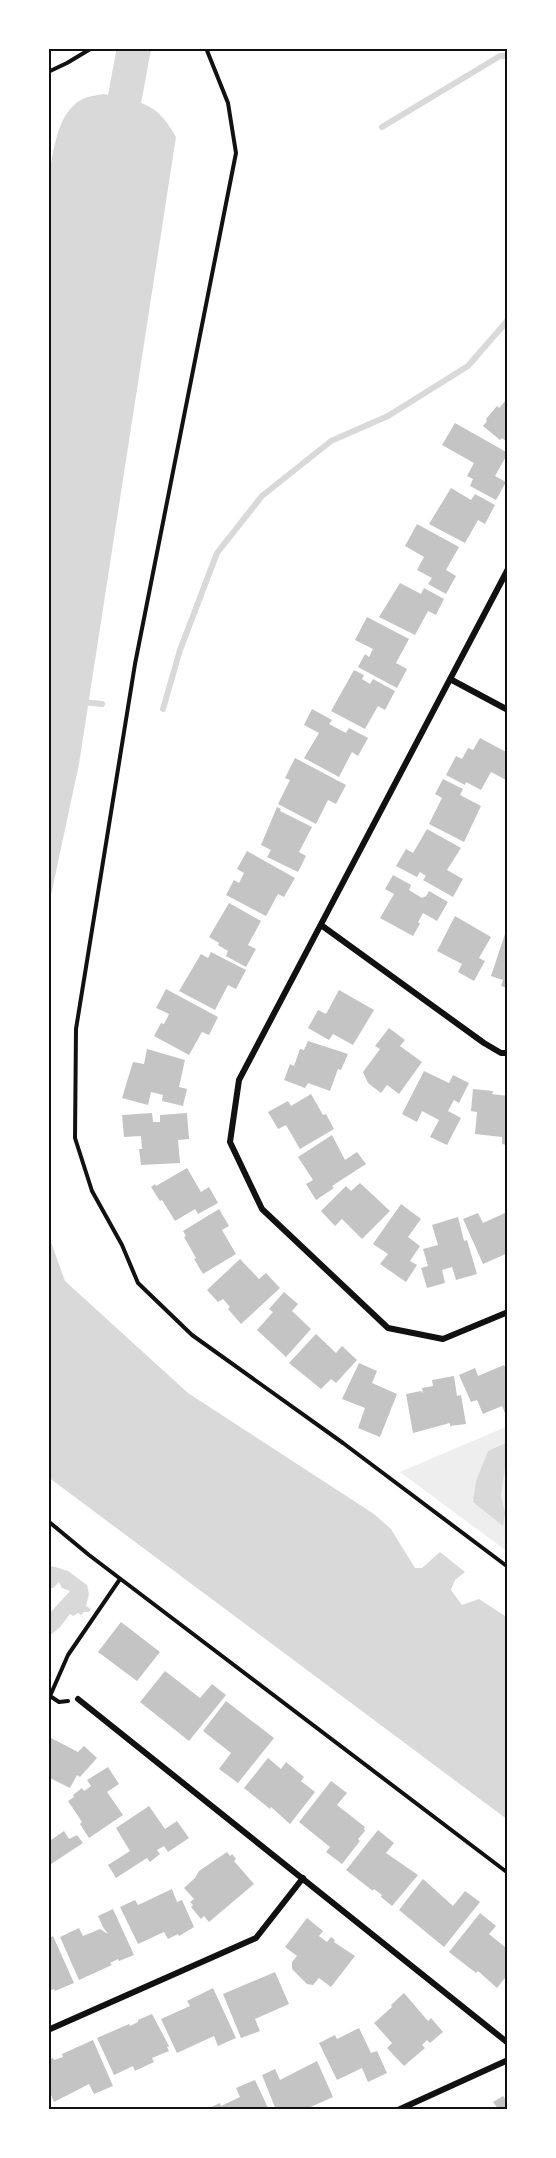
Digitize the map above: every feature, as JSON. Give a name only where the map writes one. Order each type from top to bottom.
[{"type":"street","points":[[508,569],[239,1080],[230,1142],[262,1209],[388,1328],[443,1339],[508,1312]]},
{"type":"street","points":[[450,679],[508,710]]},
{"type":"street","points":[[321,925],[484,1043],[501,1053],[508,1053]]},
{"type":"street","points":[[78,1699],[508,2043]]},
{"type":"street","points":[[48,2030],[256,1938],[303,1878]]},
{"type":"street","points":[[398,2110],[508,2060]]},
{"type":"path","points":[[48,72],[92,48]]},
{"type":"path","points":[[206,48],[228,103],[236,153],[131,687],[76,1029],[75,1138],[92,1191],[123,1245],[138,1283],[192,1335],[343,1443],[508,1567]]},
{"type":"path","points":[[48,1521],[120,1579],[508,1873]]},
{"type":"path","points":[[78,1699],[59,1702],[50,1696],[68,1655],[120,1579]]},
{"type":"shaded area","points":[[104,94],[138,102],[154,109],[176,137],[79,764],[48,909],[48,179],[58,133],[68,112],[85,98]]},
{"type":"shaded area","points":[[48,1234],[65,1281],[188,1393],[374,1514],[391,1529],[415,1568],[422,1568],[440,1552],[465,1572],[455,1580],[451,1590],[462,1605],[479,1599],[508,1618],[508,1820],[48,1477]]},
{"type":"shaded area","points":[[508,1426],[508,1552],[400,1472]]},
{"type":"shaded area","points":[[508,1442],[508,1467],[505,1468],[501,1496],[505,1513],[503,1526],[473,1502],[476,1481],[488,1451]]},
{"type":"shaded area","points":[[52,1566],[68,1571],[87,1585],[89,1594],[86,1606],[91,1609],[81,1615],[70,1614],[48,1637],[48,1615],[70,1591],[62,1588],[59,1582],[53,1588],[48,1588],[48,1571]]},
{"type":"building","points":[[508,398],[508,443],[502,438],[500,440],[483,426],[497,406],[499,408]]},
{"type":"building","points":[[455,423],[508,453],[495,476],[506,482],[496,500],[470,486],[473,479],[467,476],[474,463],[442,445]]},
{"type":"building","points":[[451,488],[471,500],[475,494],[495,505],[485,524],[478,520],[465,543],[429,524]]},
{"type":"building","points":[[417,524],[459,547],[446,570],[456,576],[446,594],[428,584],[432,578],[417,570],[424,557],[405,546]]},
{"type":"building","points":[[400,583],[421,594],[424,588],[444,599],[436,615],[428,611],[415,635],[379,617]]},
{"type":"building","points":[[367,617],[409,639],[396,663],[407,669],[397,688],[358,667],[365,654],[369,657],[373,649],[355,640]]},
{"type":"building","points":[[354,670],[364,675],[362,679],[370,684],[373,679],[395,691],[385,710],[378,706],[365,729],[331,711]]},
{"type":"building","points":[[312,709],[332,720],[329,724],[346,733],[349,728],[368,738],[358,756],[352,752],[339,777],[304,758],[319,733],[304,725]]},
{"type":"building","points":[[480,738],[508,753],[508,781],[491,772],[481,790],[446,775],[456,756],[462,759],[468,748],[473,750]]},
{"type":"building","points":[[295,758],[346,785],[336,804],[328,800],[316,824],[278,804],[290,780],[285,778]]},
{"type":"building","points":[[443,779],[463,789],[460,795],[481,806],[464,842],[429,824],[442,798],[435,794]]},
{"type":"building","points":[[277,807],[281,809],[280,811],[312,827],[299,852],[306,856],[298,872],[267,857],[271,850],[261,845]]},
{"type":"building","points":[[427,829],[461,848],[447,870],[463,879],[453,897],[423,880],[426,876],[420,872],[417,877],[396,866],[406,849],[413,853]]},
{"type":"building","points":[[247,851],[295,878],[284,897],[278,894],[266,916],[226,895],[234,880],[239,883],[244,873],[237,869]]},
{"type":"building","points":[[393,875],[411,885],[409,890],[422,898],[429,891],[448,902],[437,921],[423,913],[413,936],[380,918],[394,894],[385,889]]},
{"type":"building","points":[[229,903],[261,921],[248,945],[256,949],[246,967],[226,956],[228,951],[209,937]]},
{"type":"building","points":[[455,916],[491,937],[479,958],[485,961],[474,981],[458,972],[462,964],[437,951]]},
{"type":"building","points":[[506,931],[508,932],[508,988],[501,986],[503,980],[491,976]]},
{"type":"building","points":[[211,952],[246,970],[236,989],[228,985],[215,1010],[179,991],[201,954],[208,958]]},
{"type":"building","points":[[166,989],[218,1017],[209,1035],[202,1032],[189,1055],[154,1036],[169,1014],[156,1008]]},
{"type":"building","points":[[339,990],[374,1010],[353,1045],[333,1034],[329,1040],[308,1028],[318,1010],[326,1014]]},
{"type":"building","points":[[389,1028],[405,1040],[400,1046],[422,1062],[399,1094],[387,1085],[381,1093],[368,1083],[363,1072],[380,1049],[375,1046]]},
{"type":"building","points":[[308,1041],[348,1054],[341,1070],[338,1069],[330,1091],[308,1083],[305,1088],[284,1080],[290,1064],[294,1066],[300,1049],[304,1050]]},
{"type":"building","points":[[147,1049],[185,1060],[179,1087],[187,1089],[183,1106],[162,1101],[163,1095],[151,1092],[148,1105],[122,1098],[133,1062],[144,1064]]},
{"type":"building","points":[[424,1071],[449,1083],[453,1075],[469,1083],[459,1103],[454,1100],[448,1111],[461,1118],[447,1145],[430,1137],[439,1120],[422,1111],[417,1122],[402,1114]]},
{"type":"building","points":[[473,1089],[493,1091],[492,1094],[508,1096],[508,1145],[502,1144],[502,1137],[475,1134],[477,1112],[471,1111]]},
{"type":"building","points":[[311,1094],[334,1129],[300,1149],[286,1125],[278,1129],[268,1112],[288,1101],[291,1106]]},
{"type":"building","points":[[152,1113],[153,1122],[160,1122],[160,1115],[187,1113],[189,1139],[178,1140],[180,1163],[141,1165],[139,1149],[142,1149],[141,1136],[124,1137],[122,1115]]},
{"type":"building","points":[[332,1135],[345,1160],[357,1152],[366,1164],[332,1186],[334,1188],[316,1200],[306,1184],[313,1180],[298,1157]]},
{"type":"building","points":[[187,1168],[201,1192],[209,1187],[218,1203],[198,1214],[195,1209],[175,1221],[151,1187]]},
{"type":"building","points":[[360,1183],[390,1211],[362,1239],[342,1219],[335,1226],[321,1211],[346,1186],[351,1191]]},
{"type":"building","points":[[401,1204],[421,1219],[408,1237],[420,1246],[410,1261],[417,1265],[406,1282],[380,1264],[388,1254],[373,1244]]},
{"type":"building","points":[[219,1209],[229,1226],[222,1230],[236,1254],[203,1274],[194,1259],[196,1258],[183,1231]]},
{"type":"building","points":[[478,1213],[483,1223],[505,1213],[508,1219],[508,1253],[483,1264],[463,1219]]},
{"type":"building","points":[[458,1217],[464,1241],[467,1240],[477,1274],[456,1280],[452,1267],[442,1270],[445,1283],[427,1288],[421,1268],[428,1266],[423,1249],[438,1245],[432,1225]]},
{"type":"building","points":[[240,1259],[259,1279],[266,1273],[280,1288],[241,1324],[223,1299],[218,1302],[207,1290]]},
{"type":"building","points":[[284,1292],[298,1304],[292,1311],[311,1329],[286,1357],[257,1330],[273,1312],[269,1309]]},
{"type":"building","points":[[316,1334],[336,1353],[342,1346],[357,1360],[336,1383],[331,1379],[321,1389],[289,1363]]},
{"type":"building","points":[[359,1363],[377,1371],[372,1383],[397,1394],[380,1437],[358,1428],[365,1408],[342,1399]]},
{"type":"building","points":[[504,1365],[508,1373],[508,1420],[502,1406],[483,1414],[477,1400],[471,1402],[459,1375],[475,1368],[478,1376]]},
{"type":"building","points":[[454,1376],[457,1396],[461,1395],[466,1424],[450,1426],[450,1423],[413,1433],[406,1394],[421,1391],[423,1393],[422,1388],[433,1386],[432,1380]]},
{"type":"building","points":[[121,1622],[160,1652],[137,1681],[98,1652]]},
{"type":"building","points":[[165,1671],[200,1698],[212,1684],[226,1695],[189,1741],[140,1702]]},
{"type":"building","points":[[226,1701],[274,1738],[238,1783],[219,1769],[231,1753],[203,1731]]},
{"type":"building","points":[[51,1738],[78,1752],[84,1746],[97,1758],[80,1777],[77,1775],[70,1788],[48,1777],[48,1743]]},
{"type":"building","points":[[268,1758],[281,1769],[286,1762],[304,1777],[301,1781],[315,1792],[290,1824],[244,1788]]},
{"type":"building","points":[[108,1767],[119,1784],[107,1792],[123,1815],[89,1838],[80,1824],[82,1822],[68,1801],[82,1788],[84,1791],[91,1786],[87,1780]]},
{"type":"building","points":[[331,1781],[347,1793],[337,1805],[365,1827],[365,1831],[358,1839],[360,1841],[342,1864],[326,1852],[330,1847],[299,1822]]},
{"type":"building","points":[[149,1806],[165,1829],[177,1821],[189,1838],[168,1852],[164,1846],[157,1850],[160,1854],[150,1862],[147,1858],[116,1878],[108,1865],[130,1851],[116,1828]]},
{"type":"building","points":[[378,1830],[394,1843],[386,1853],[418,1875],[392,1906],[381,1897],[382,1895],[374,1889],[373,1891],[346,1870]]},
{"type":"building","points":[[64,1831],[69,1839],[77,1835],[83,1843],[48,1866],[48,1842]]},
{"type":"building","points":[[227,1852],[230,1856],[232,1854],[236,1859],[234,1861],[254,1884],[209,1922],[204,1916],[201,1919],[191,1907],[193,1905],[190,1902],[194,1899],[184,1888],[199,1871]]},
{"type":"building","points":[[423,1879],[453,1906],[465,1891],[480,1902],[444,1947],[399,1910]]},
{"type":"building","points":[[172,1889],[177,1902],[182,1900],[194,1927],[179,1936],[178,1934],[168,1939],[164,1932],[138,1944],[120,1907],[135,1900],[138,1905]]},
{"type":"building","points":[[113,1909],[134,1955],[119,1961],[118,1959],[110,1963],[112,1965],[79,1980],[60,1937],[79,1928],[83,1936],[100,1929],[108,1934],[98,1916]]},
{"type":"building","points":[[480,1913],[496,1926],[489,1934],[505,1947],[508,1944],[508,1974],[497,1988],[478,1971],[476,1973],[449,1952]]},
{"type":"building","points":[[307,1918],[323,1931],[319,1936],[327,1942],[331,1937],[335,1940],[334,1942],[355,1956],[331,1987],[319,1978],[313,1985],[307,1984],[292,1969],[292,1962],[297,1956],[285,1947]]},
{"type":"building","points":[[53,1936],[74,1983],[55,1991],[54,1989],[48,1991],[48,1939]]},
{"type":"building","points":[[275,1972],[289,2004],[255,2019],[260,2031],[241,2038],[223,1994]]},
{"type":"building","points":[[213,1988],[236,2038],[218,2046],[214,2036],[177,2053],[161,2019],[190,2006],[187,2001]]},
{"type":"building","points":[[404,1993],[428,2021],[431,2018],[443,2032],[430,2043],[427,2040],[422,2045],[425,2048],[404,2066],[387,2048],[392,2043],[374,2023]]},
{"type":"building","points":[[152,2014],[169,2046],[167,2047],[169,2051],[152,2058],[154,2062],[135,2071],[133,2066],[114,2075],[97,2038],[129,2024],[130,2026]]},
{"type":"building","points":[[359,2028],[371,2053],[377,2051],[387,2073],[368,2082],[362,2068],[337,2080],[319,2043],[335,2035],[337,2039]]},
{"type":"building","points":[[93,2040],[113,2086],[94,2094],[89,2084],[54,2102],[48,2088],[48,2060],[63,2057],[62,2054]]},
{"type":"building","points":[[317,2061],[333,2097],[304,2110],[276,2110],[262,2075],[275,2069],[280,2080]]},
{"type":"building","points":[[255,2080],[269,2110],[205,2110],[220,2103],[221,2106],[240,2097],[236,2088]]},
{"type":"building","points":[[503,2096],[505,2099],[508,2097],[508,2110],[499,2110],[493,2102]]},
{"type":"waterway","points":[[116,146],[134,48]]},
{"type":"waterway","points":[[382,127],[500,56],[508,56]]},
{"type":"waterway","points":[[163,709],[180,650],[217,553],[262,496],[331,441],[388,416],[468,366],[508,320]]},
{"type":"waterway","points":[[82,702],[102,704]]}]
